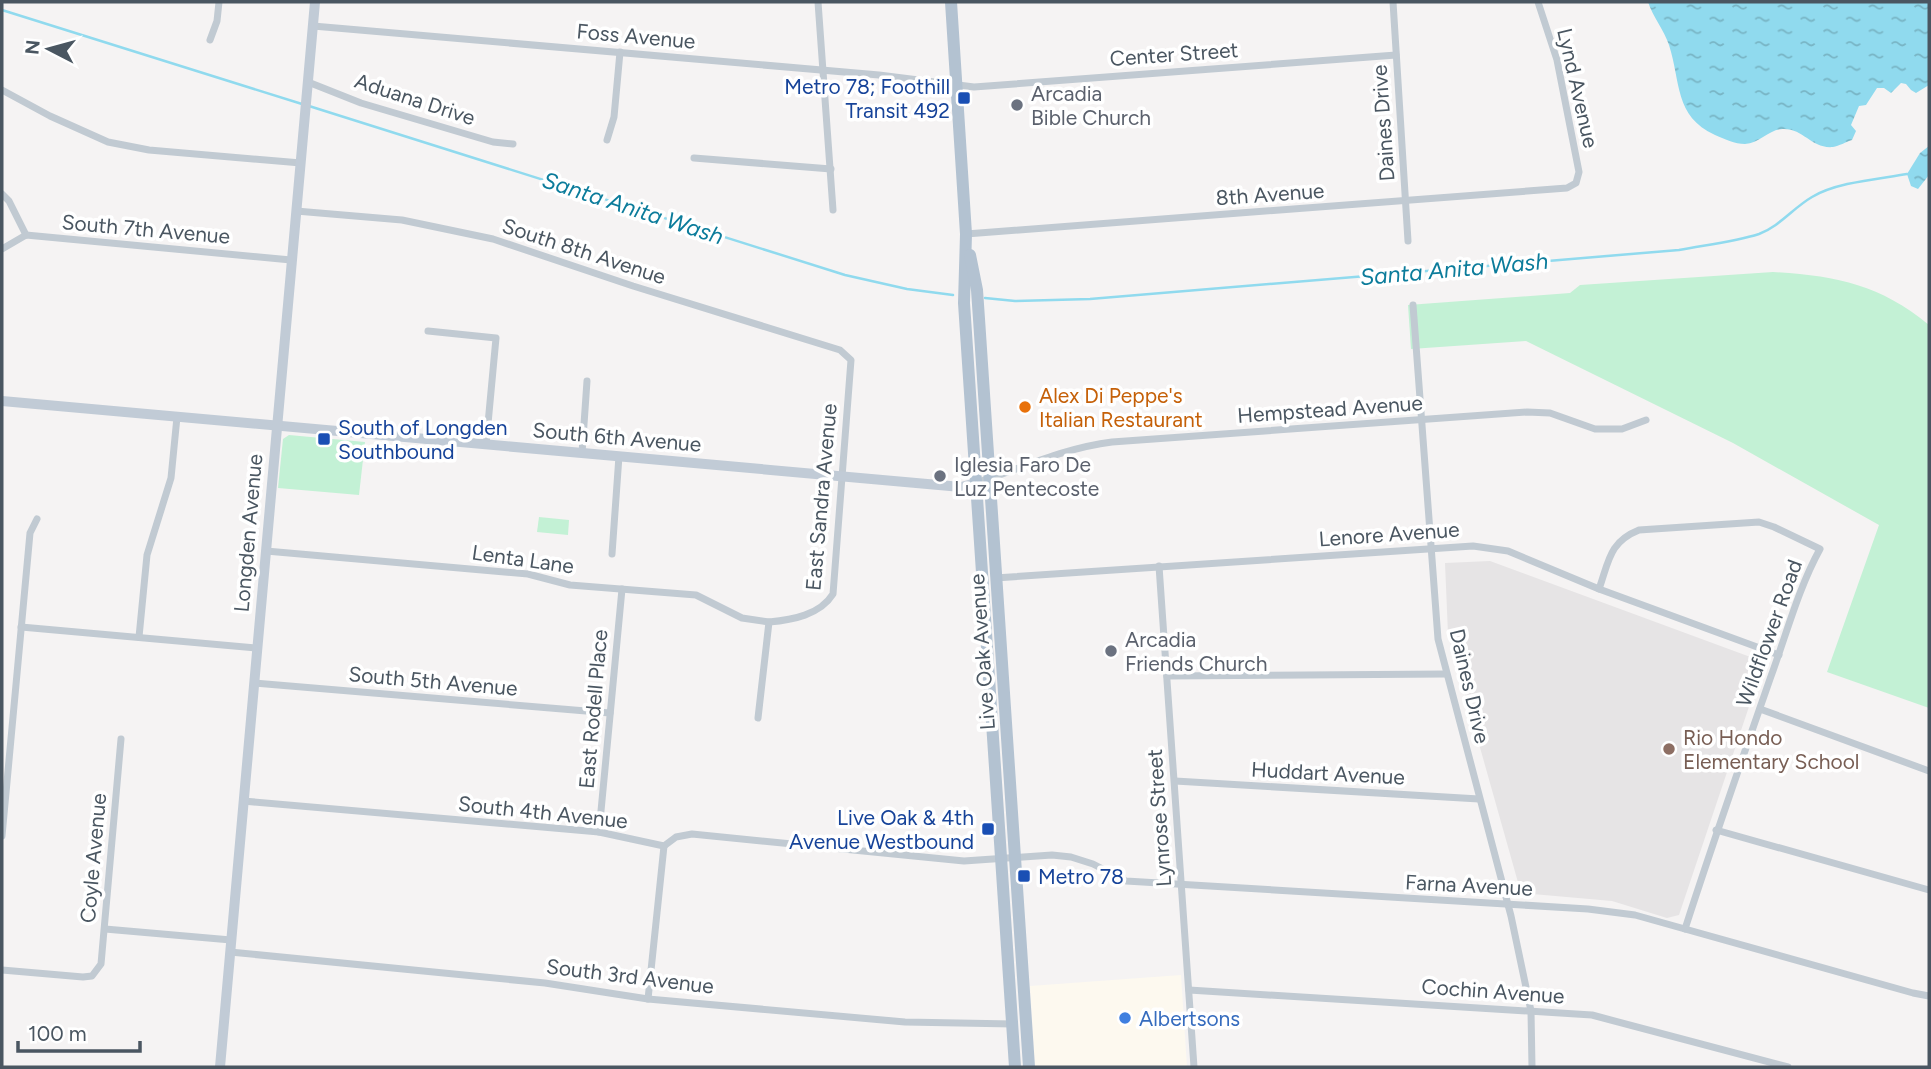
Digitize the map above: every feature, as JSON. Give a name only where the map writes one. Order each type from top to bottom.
[{"type":"main road","name":"Live Oak Avenue","points":[[951,2],[971,304],[976,484],[990,578]]},
{"type":"main road","name":"Live Oak Avenue","points":[[971,304],[990,479],[990,578],[1009,857],[1029,1067]]},
{"type":"main road","name":"Live Oak Avenue","points":[[1009,857],[1015,1067]]},
{"type":"street","points":[[210,40],[217,21],[219,2]]},
{"type":"street","name":"Longden Avenue","points":[[220,1067],[315,2]]},
{"type":"street","points":[[818,2],[833,210]]},
{"type":"street","name":"Daines Drive","points":[[1393,2],[1408,241]]},
{"type":"street","name":"Lynd Avenue","points":[[1538,2],[1557,60],[1579,172],[1576,183]]},
{"type":"street","name":"Foss Avenue","points":[[313,26],[955,84]]},
{"type":"street","points":[[607,140],[614,117],[620,52]]},
{"type":"street","name":"Center Street","points":[[955,84],[974,87],[1396,55]]},
{"type":"street","name":"Aduana Drive","points":[[307,82],[361,103],[493,142],[513,145]]},
{"type":"street","points":[[2,90],[50,116],[108,142],[149,150],[300,163]]},
{"type":"street","points":[[694,158],[831,169]]},
{"type":"street","name":"8th Avenue","points":[[965,234],[1405,202],[1567,188],[1576,183]]},
{"type":"street","points":[[2,194],[9,201],[26,235],[2,249]]},
{"type":"street","name":"South 8th Avenue","points":[[296,211],[401,220],[493,239],[839,350],[851,360]]},
{"type":"street","name":"South 7th Avenue","points":[[26,235],[291,260]]},
{"type":"street","name":"Daines Drive","points":[[1413,305],[1438,639],[1509,905],[1531,1011],[1532,1067]]},
{"type":"street","points":[[428,331],[496,338],[486,444]]},
{"type":"street","name":"East Sandra Avenue","points":[[769,622],[793,620],[826,605],[833,594],[851,360]]},
{"type":"street","points":[[582,453],[587,381]]},
{"type":"street","name":"South 6th Avenue","points":[[2,401],[961,487],[976,484]]},
{"type":"street","name":"Hempstead Avenue","points":[[976,484],[1058,453],[1092,444],[1527,412],[1550,413],[1595,429],[1608,430],[1622,429],[1646,420]]},
{"type":"street","points":[[139,637],[147,555],[171,478],[177,417]]},
{"type":"street","points":[[612,554],[619,456]]},
{"type":"street","points":[[2,836],[6,757],[30,533],[37,519]]},
{"type":"street","name":"Wildflower Road","points":[[1600,589],[1613,548],[1625,536],[1639,530],[1759,522],[1820,549],[1716,830],[1685,929]]},
{"type":"street","name":"Lenore Avenue","points":[[990,578],[1473,546],[1508,551],[1600,589],[1779,655]]},
{"type":"street","name":"Lenta Lane","points":[[266,551],[528,573],[570,584],[696,595],[742,618],[769,622]]},
{"type":"street","name":"Lynrose Street","points":[[1159,566],[1194,1067]]},
{"type":"street","name":"East Rodell Place","points":[[599,832],[622,589]]},
{"type":"street","points":[[758,718],[769,622]]},
{"type":"street","points":[[21,627],[257,648]]},
{"type":"street","points":[[1167,676],[1446,674]]},
{"type":"street","name":"South 5th Avenue","points":[[254,683],[610,713]]},
{"type":"street","points":[[1760,709],[1929,771]]},
{"type":"street","name":"Coyle Avenue","points":[[2,970],[83,977],[92,976],[101,964],[121,739]]},
{"type":"street","name":"Huddart Avenue","points":[[1175,781],[1479,799]]},
{"type":"street","name":"South 4th Avenue","points":[[243,801],[599,832],[664,846]]},
{"type":"street","points":[[1716,830],[1929,890]]},
{"type":"street","points":[[648,999],[664,846],[676,837],[692,834],[964,861],[1009,857]]},
{"type":"street","name":"Farna Avenue","points":[[1009,857],[1071,857],[1093,864],[1126,881],[1588,909],[1623,914],[1929,996]]},
{"type":"street","name":"South 3rd Avenue","points":[[105,929],[545,983],[648,999],[905,1022],[1026,1023]]},
{"type":"street","name":"Cochin Avenue","points":[[1189,990],[1592,1015],[1788,1067]]},
{"type":"shaded area","points":[[1490,561],[1764,662],[1679,915],[1667,918],[1612,901],[1521,893],[1448,634],[1445,563]]},
{"type":"shaded area","points":[[1181,975],[1187,1067],[1035,1067],[1030,986]]},
{"type":"green space","points":[[1773,272],[1817,276],[1874,291],[1911,311],[1929,325],[1929,708],[1827,672],[1879,525],[1733,443],[1526,341],[1411,349],[1408,305],[1570,293],[1580,285]]},
{"type":"green space","points":[[289,435],[365,442],[359,495],[278,488],[283,439]]},
{"type":"green space","points":[[539,517],[569,520],[568,535],[537,532]]},
{"type":"water","points":[[1648,2],[1929,2],[1929,85],[1916,93],[1901,83],[1891,93],[1884,88],[1877,88],[1866,105],[1859,106],[1851,125],[1856,131],[1852,140],[1835,146],[1819,145],[1797,132],[1784,129],[1750,143],[1733,142],[1715,135],[1692,118],[1681,97],[1669,45]]},
{"type":"water","points":[[1929,146],[1929,175],[1918,189],[1911,186],[1907,174],[1920,153]]},
{"type":"waterway","name":"Santa Anita Wash","points":[[2,10],[302,104]]},
{"type":"waterway","name":"Santa Anita Wash","points":[[309,106],[845,275],[907,289],[953,295]]},
{"type":"waterway","name":"Santa Anita Wash","points":[[985,298],[1015,301],[1090,299],[1679,250],[1759,234],[1822,192],[1858,182],[1907,174]]},
{"type":"place","name":"Metro 78; Foothill Transit 492","points":[[964,98]]},
{"type":"place","name":"Arcadia Bible Church","points":[[1017,105]]},
{"type":"place","name":"Alex Di Peppe's Italian Restaurant","points":[[1025,407]]},
{"type":"place","name":"South of Longden Southbound","points":[[324,439]]},
{"type":"place","name":"Iglesia Faro De Luz Pentecoste","points":[[940,476]]},
{"type":"place","name":"Arcadia Friends Church","points":[[1111,651]]},
{"type":"place","name":"Rio Hondo Elementary School","points":[[1669,749]]},
{"type":"place","name":"Live Oak & 4th Avenue Westbound","points":[[988,829]]},
{"type":"place","name":"Metro 78","points":[[1024,876]]},
{"type":"place","name":"Albertsons","points":[[1125,1018]]}]
